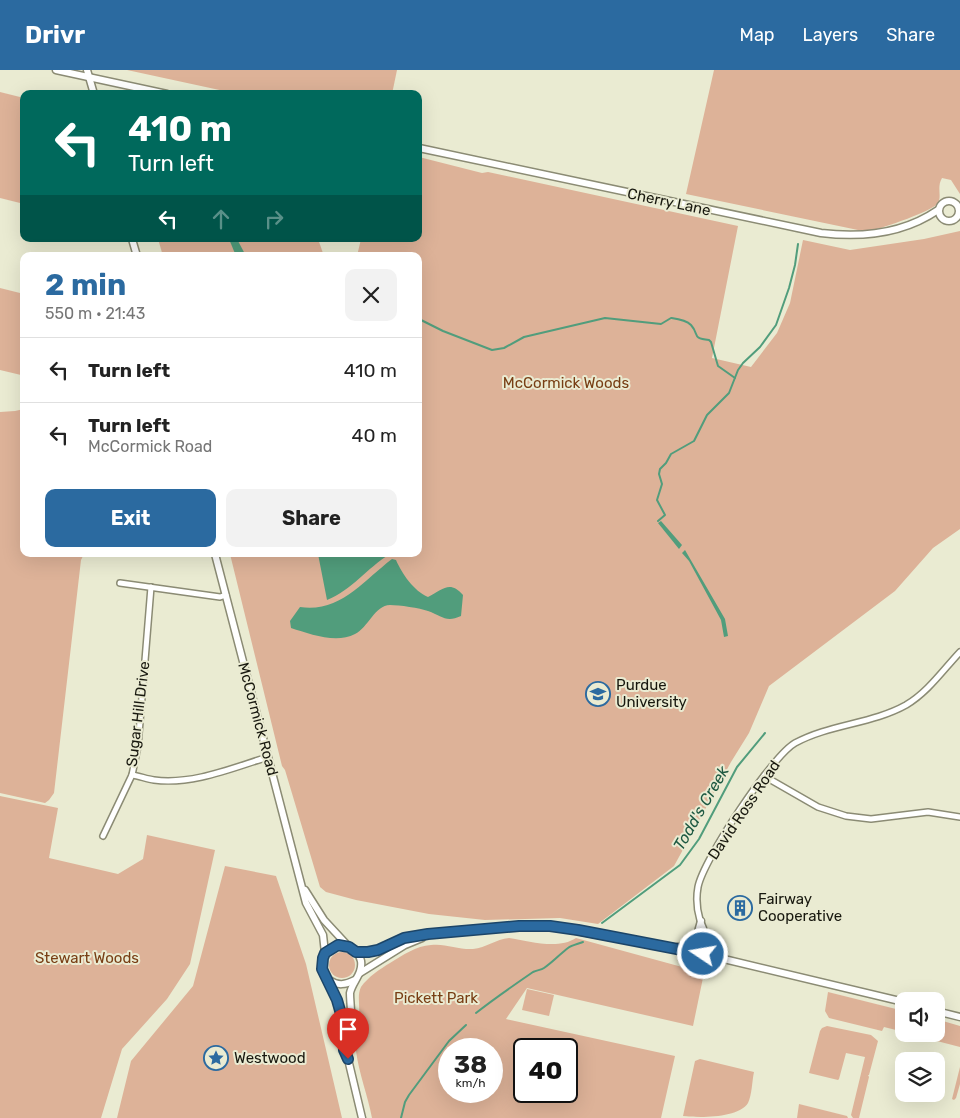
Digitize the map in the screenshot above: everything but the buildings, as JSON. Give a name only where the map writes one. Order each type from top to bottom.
[{"type":"street","points":[[56,70],[147,90]]},
{"type":"street","points":[[87,70],[93,90]]},
{"type":"street","name":"Cherry Lane","points":[[422,149],[821,233],[845,236],[870,235],[893,231],[919,221],[938,210]]},
{"type":"street","points":[[946,201],[958,205],[959,213],[952,221],[946,222],[941,218],[938,210],[941,204],[946,201]]},
{"type":"street","name":"Cherry Lane","points":[[919,221],[941,218]]},
{"type":"street","name":"McCormick Road","points":[[216,557],[306,903],[322,935],[325,953]]},
{"type":"street","points":[[120,583],[220,597],[226,595]]},
{"type":"street","name":"Sugar Hill Drive","points":[[103,836],[132,775],[138,746],[151,587]]},
{"type":"street","name":"David Ross Road","points":[[703,954],[704,929],[700,922],[697,905],[700,877],[720,841],[764,776],[786,749],[830,730],[873,718],[906,705],[928,688],[960,652]]},
{"type":"street","points":[[132,775],[154,780],[179,781],[216,773],[268,757]]},
{"type":"street","points":[[764,776],[818,807],[846,816],[871,819],[928,812],[960,817]]},
{"type":"street","name":"McCormick Road","points":[[302,884],[324,920],[349,947]]},
{"type":"street","points":[[673,948],[692,943],[698,934],[700,922]]},
{"type":"street","points":[[356,952],[376,951],[404,938],[428,934],[519,926],[550,926],[703,954],[895,1000]]},
{"type":"street","points":[[348,1059],[351,1014],[350,992],[360,973],[405,944],[445,933]]},
{"type":"street","points":[[360,973],[361,962],[356,952],[349,947],[338,945],[325,953],[322,969],[337,1000],[341,1014],[344,1050],[348,1059],[362,1118]]},
{"type":"street","points":[[328,980],[338,984],[355,980]]},
{"type":"street","points":[[945,1013],[960,1017]]},
{"type":"green space","points":[[127,70],[397,70],[393,90],[220,90]]},
{"type":"green space","points":[[714,70],[960,70],[960,194],[951,180],[942,178],[939,201],[933,207],[878,229],[858,230],[686,194]]},
{"type":"green space","points":[[0,92],[20,97],[20,203],[0,198]]},
{"type":"green space","name":"McCormick Woods","points":[[422,158],[482,173],[488,172],[738,226],[712,358],[751,367],[777,333],[790,303],[803,240],[850,250],[924,239],[960,231],[960,529],[933,548],[895,591],[769,686],[749,733],[674,866],[598,924],[560,918],[485,920],[429,914],[356,900],[326,892],[320,887],[285,770],[282,766],[231,557],[422,557],[422,252],[358,252],[360,242],[422,242]]},
{"type":"green space","points":[[159,242],[319,242],[323,252],[162,252]]},
{"type":"green space","points":[[0,288],[20,293],[20,375],[0,370]]},
{"type":"green space","points":[[20,410],[20,557],[82,557],[54,793],[45,803],[0,793],[0,412]]},
{"type":"green space","name":"Stewart Woods","points":[[0,796],[58,808],[49,858],[118,874],[143,859],[147,835],[215,850],[190,964],[167,999],[122,1049],[101,1118],[0,1118]]},
{"type":"green space","points":[[225,866],[276,876],[306,964],[342,1118],[117,1118],[131,1061],[193,986]]},
{"type":"green space","name":"Pickett Park","points":[[509,938],[552,944],[569,942],[576,938],[704,973],[693,1026],[527,988],[506,1019],[675,1056],[661,1118],[372,1118],[356,1051],[361,987],[382,968],[420,947],[436,945],[473,949]]},
{"type":"green space","points":[[342,952],[351,956],[355,965],[351,974],[342,978],[333,974],[329,965],[333,956]]},
{"type":"green space","points":[[527,989],[554,995],[549,1016],[522,1010]]},
{"type":"green space","points":[[828,992],[895,1009],[895,1030],[884,1027],[882,1031],[829,1018],[825,1011]]},
{"type":"green space","points":[[945,1022],[960,1026],[960,1047],[941,1042],[945,1042]]},
{"type":"green space","points":[[827,1026],[871,1035],[878,1041],[868,1075],[859,1118],[853,1118],[851,1115],[865,1057],[846,1053],[838,1080],[809,1073],[820,1031]]},
{"type":"green space","points":[[700,1059],[754,1072],[749,1100],[743,1108],[736,1112],[718,1116],[683,1116],[695,1061]]},
{"type":"green space","points":[[960,1067],[960,1084],[954,1100],[952,1099]]},
{"type":"green space","points":[[799,1104],[847,1116],[848,1118],[797,1118]]},
{"type":"shaded area","points":[[230,242],[239,242],[244,252],[234,252]]},
{"type":"shaded area","points":[[661,521],[682,545],[679,549],[658,523]]},
{"type":"shaded area","points":[[685,550],[725,619],[728,636],[724,637],[721,620],[689,561],[682,553]]},
{"type":"shaded area","points":[[319,557],[386,557],[344,591],[327,600]]},
{"type":"shaded area","points":[[392,559],[396,560],[413,586],[428,597],[446,587],[458,590],[463,595],[461,616],[448,619],[420,609],[390,605],[380,609],[360,631],[348,637],[323,637],[291,628],[290,621],[300,607],[314,608],[339,600],[350,594]]},
{"type":"waterway","points":[[658,521],[665,515],[657,500],[662,484],[659,474],[660,469],[671,454],[694,441],[707,415],[729,393],[738,370],[760,347],[776,325],[789,288],[798,244]]},
{"type":"waterway","points":[[422,320],[443,331],[492,350],[504,348],[524,337],[605,318],[661,324],[671,318],[689,323],[694,328],[698,337],[709,340],[718,366],[735,378]]},
{"type":"waterway","name":"Todd's Creek","points":[[602,923],[680,865],[699,839],[737,767],[765,733]]},
{"type":"waterway","name":"Todd's Creek","points":[[476,1013],[533,972],[544,968],[568,948],[583,942]]},
{"type":"waterway","name":"Todd's Creek","points":[[401,1118],[409,1095],[449,1041],[466,1025]]},
{"type":"place","name":"Purdue University","points":[[598,694]]},
{"type":"place","name":"Fairway Cooperative","points":[[740,908]]},
{"type":"place","name":"Westwood","points":[[216,1058]]},
{"type":"route","points":[[348,1059],[344,1050],[341,1014],[337,1000],[322,969],[325,953],[338,945],[352,948],[356,952],[368,952],[376,951],[404,938],[428,934],[534,925],[578,930],[703,954]]}]
